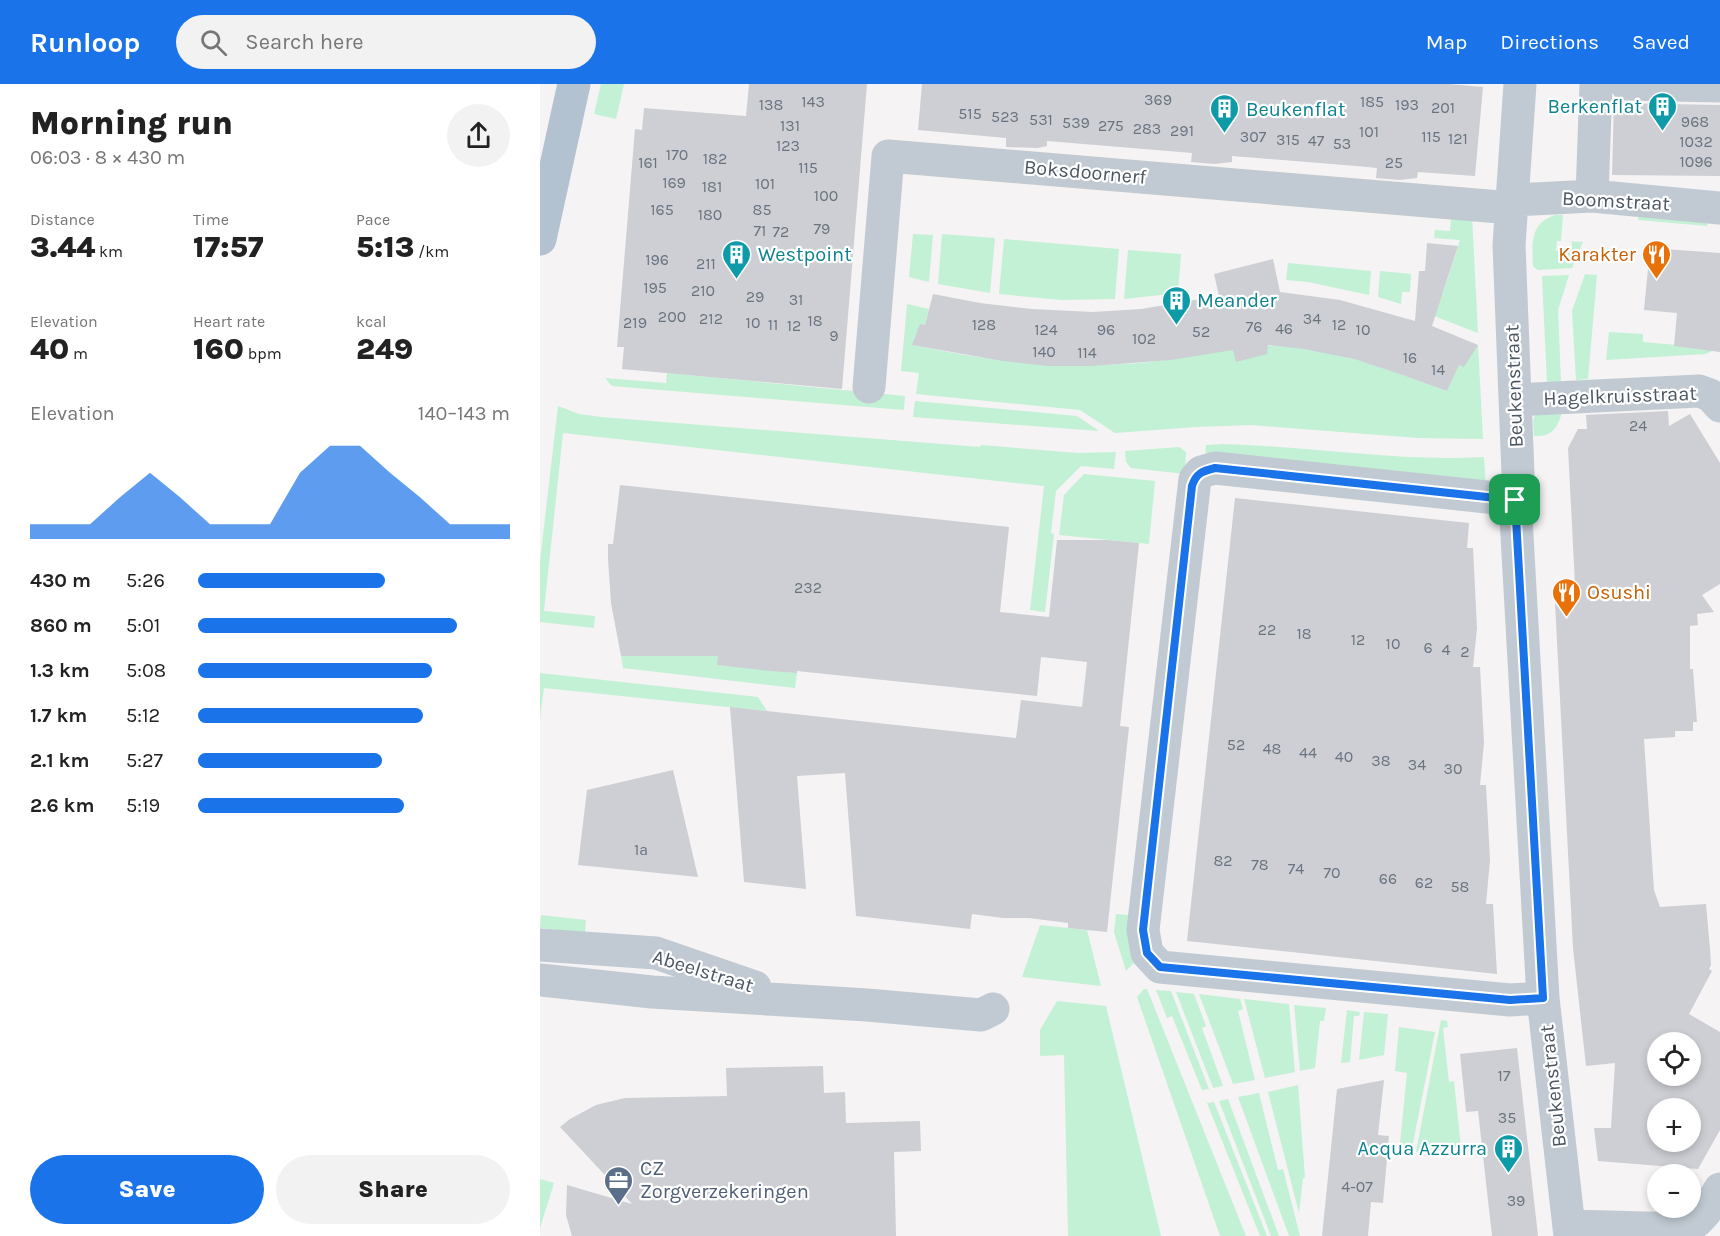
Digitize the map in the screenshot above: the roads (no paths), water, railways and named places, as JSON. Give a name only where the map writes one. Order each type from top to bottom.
[{"type":"main road","points":[[540,239],[574,84]]},
{"type":"street","name":"Beukenstraat","points":[[1520,84],[1509,245],[1518,474],[1515,500],[1543,998],[1569,1231]]},
{"type":"street","points":[[1592,196],[1596,84]]},
{"type":"street","points":[[1626,84],[1720,86]]},
{"type":"street","name":"Boksdoornerf","points":[[869,387],[888,156],[1512,204]]},
{"type":"street","name":"Boomstraat","points":[[1512,204],[1592,196],[1720,208]]},
{"type":"street","name":"Hagelkruisstraat","points":[[1515,400],[1699,391],[1710,395],[1720,406]]},
{"type":"street","points":[[1515,500],[1215,468],[1201,472],[1194,478],[1143,930],[1147,953],[1160,967],[1499,999],[1543,998]]},
{"type":"street","name":"Abeelstraat","points":[[540,945],[656,953],[793,1000]]},
{"type":"street","name":"Abeelstraat","points":[[540,980],[652,992],[867,1005],[981,1015],[993,1009]]},
{"type":"street","points":[[1569,1231],[1685,1229],[1696,1224],[1720,1189]]},
{"type":"place","name":"Berkenflat","points":[[1663,132]]},
{"type":"place","name":"Beukenflat","points":[[1225,134]]},
{"type":"place","name":"Westpoint","points":[[737,280]]},
{"type":"place","name":"Karakter","points":[[1657,280]]},
{"type":"place","name":"Meander","points":[[1176,326]]},
{"type":"place","name":"Osushi","points":[[1566,618]]},
{"type":"place","name":"Acqua Azzurra","points":[[1508,1174]]},
{"type":"place","name":"CZ Zorgverzekeringen","points":[[619,1206]]}]
